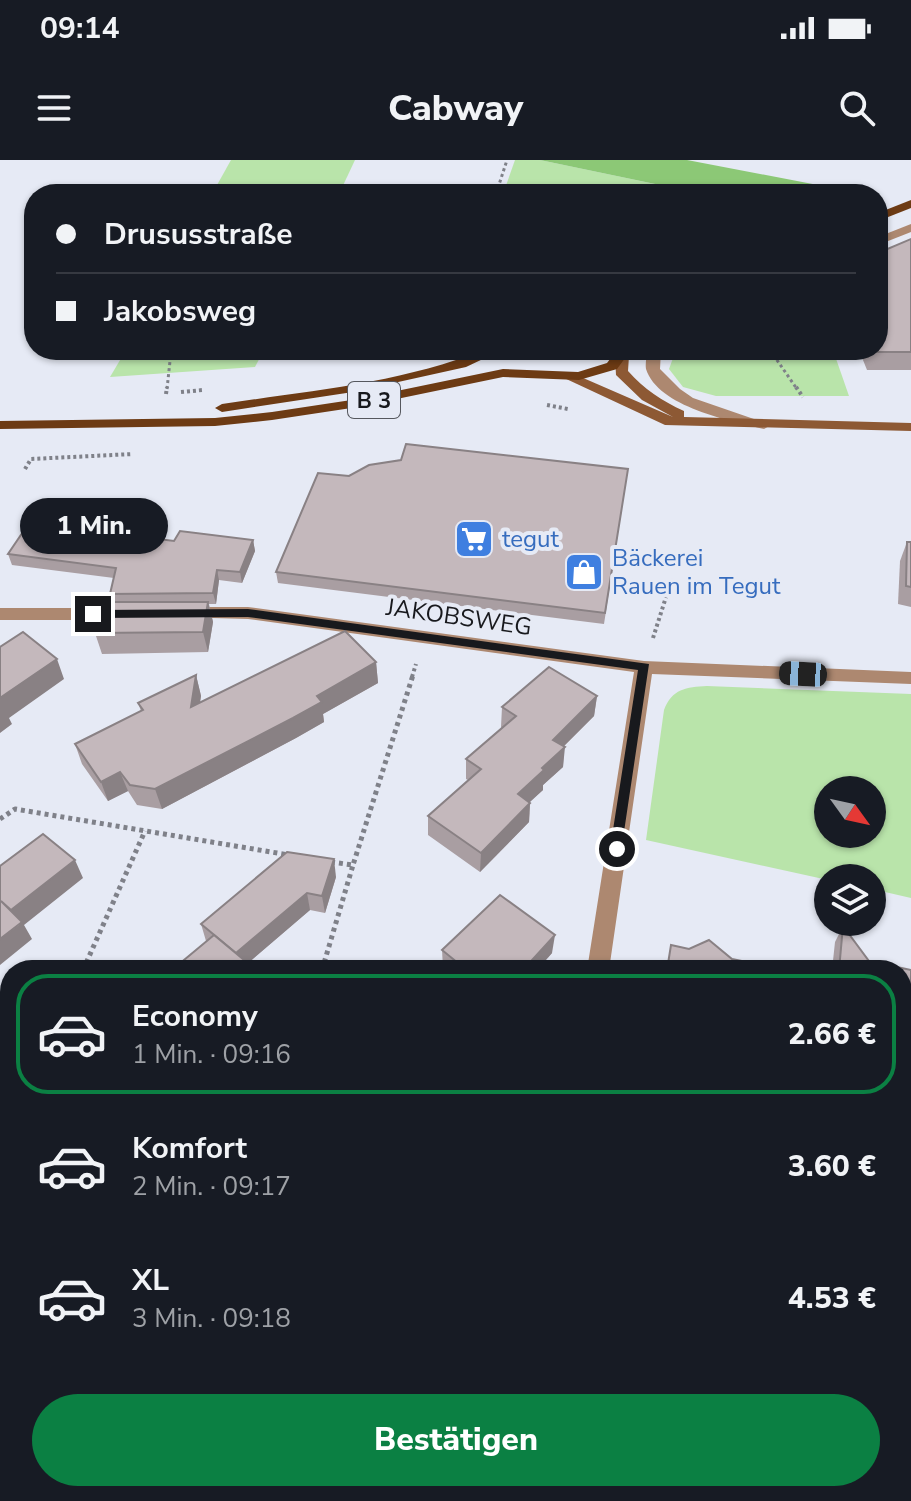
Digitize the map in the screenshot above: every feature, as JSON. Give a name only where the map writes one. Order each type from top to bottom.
[{"type":"main road","points":[[888,213],[911,204]]},
{"type":"main road","name":"B 3","points":[[135,423],[353,388],[471,360]]},
{"type":"main road","name":"B 3","points":[[514,360],[524,369],[541,374]]},
{"type":"main road","name":"B 3","points":[[0,425],[215,422],[272,416],[358,403],[503,373],[569,377],[597,373],[614,360]]},
{"type":"street","points":[[888,237],[911,228]]},
{"type":"street","points":[[622,360],[621,372],[637,390],[658,405],[701,423]]},
{"type":"street","points":[[652,360],[653,369],[672,391],[701,407],[764,425]]},
{"type":"street","points":[[569,377],[665,421],[911,427]]},
{"type":"street","name":"JAKOBSWEG","points":[[170,614],[248,613],[644,667],[911,678]]},
{"type":"street","points":[[0,614],[139,614]]},
{"type":"street","points":[[600,960],[644,667]]},
{"type":"path","points":[[499,184],[507,160]]},
{"type":"path","points":[[777,360],[824,427]]},
{"type":"path","points":[[166,394],[170,361]]},
{"type":"path","points":[[25,469],[31,459]]},
{"type":"path","points":[[644,667],[666,597]]},
{"type":"path","points":[[325,960],[425,636]]},
{"type":"path","points":[[0,819],[15,809],[294,855]]},
{"type":"path","points":[[87,960],[145,831]]},
{"type":"path","points":[[324,860],[353,865]]},
{"type":"green space","points":[[231,160],[355,160],[344,184],[218,184]]},
{"type":"green space","points":[[515,160],[540,160],[655,184],[507,184]]},
{"type":"green space","points":[[540,160],[687,160],[812,184],[655,184]]},
{"type":"green space","points":[[120,360],[259,360],[255,367],[110,377]]},
{"type":"green space","points":[[672,360],[836,360],[849,396],[716,396],[683,387],[669,369]]},
{"type":"green space","points":[[707,686],[911,694],[911,898],[886,892],[886,864],[814,864],[814,877],[646,840],[664,710],[676,693],[686,688]]},
{"type":"building","points":[[911,239],[911,352],[888,352],[888,249]]},
{"type":"building","name":"tegut","points":[[406,444],[628,469],[605,613],[276,572],[318,473],[349,476],[369,465],[401,460]]},
{"type":"building","points":[[29,523],[174,541],[180,531],[253,540],[240,572],[217,570],[213,593],[110,594],[116,568],[8,554]]},
{"type":"building","points":[[907,542],[911,542],[911,587],[906,586]]},
{"type":"building","points":[[103,602],[208,602],[203,632],[95,633]]},
{"type":"building","points":[[345,631],[376,662],[317,696],[322,702],[155,789],[130,785],[120,772],[101,782],[75,744],[143,710],[138,703],[196,675],[191,707]]},
{"type":"building","points":[[23,632],[57,659],[0,698],[0,647]]},
{"type":"building","points":[[549,667],[597,696],[553,740],[565,747],[518,794],[530,803],[481,853],[428,816],[481,769],[466,759],[516,716],[502,707]]},
{"type":"building","points":[[43,834],[75,860],[11,910],[1,901],[22,922],[0,939],[0,866]]},
{"type":"building","points":[[287,852],[334,859],[322,896],[307,893],[236,953],[201,924]]},
{"type":"building","points":[[500,895],[555,935],[532,960],[454,960],[442,950]]},
{"type":"building","points":[[214,935],[244,960],[184,960]]},
{"type":"building","points":[[842,936],[850,936],[868,960],[840,960]]},
{"type":"building","points":[[709,940],[737,960],[669,960],[671,945],[689,949]]},
{"type":"place","name":"tegut","points":[[474,539]]},
{"type":"place","name":"Bäckerei Rauen im Tegut","points":[[584,572]]},
{"type":"route","points":[[93,614],[248,613],[644,667],[617,849]]}]
